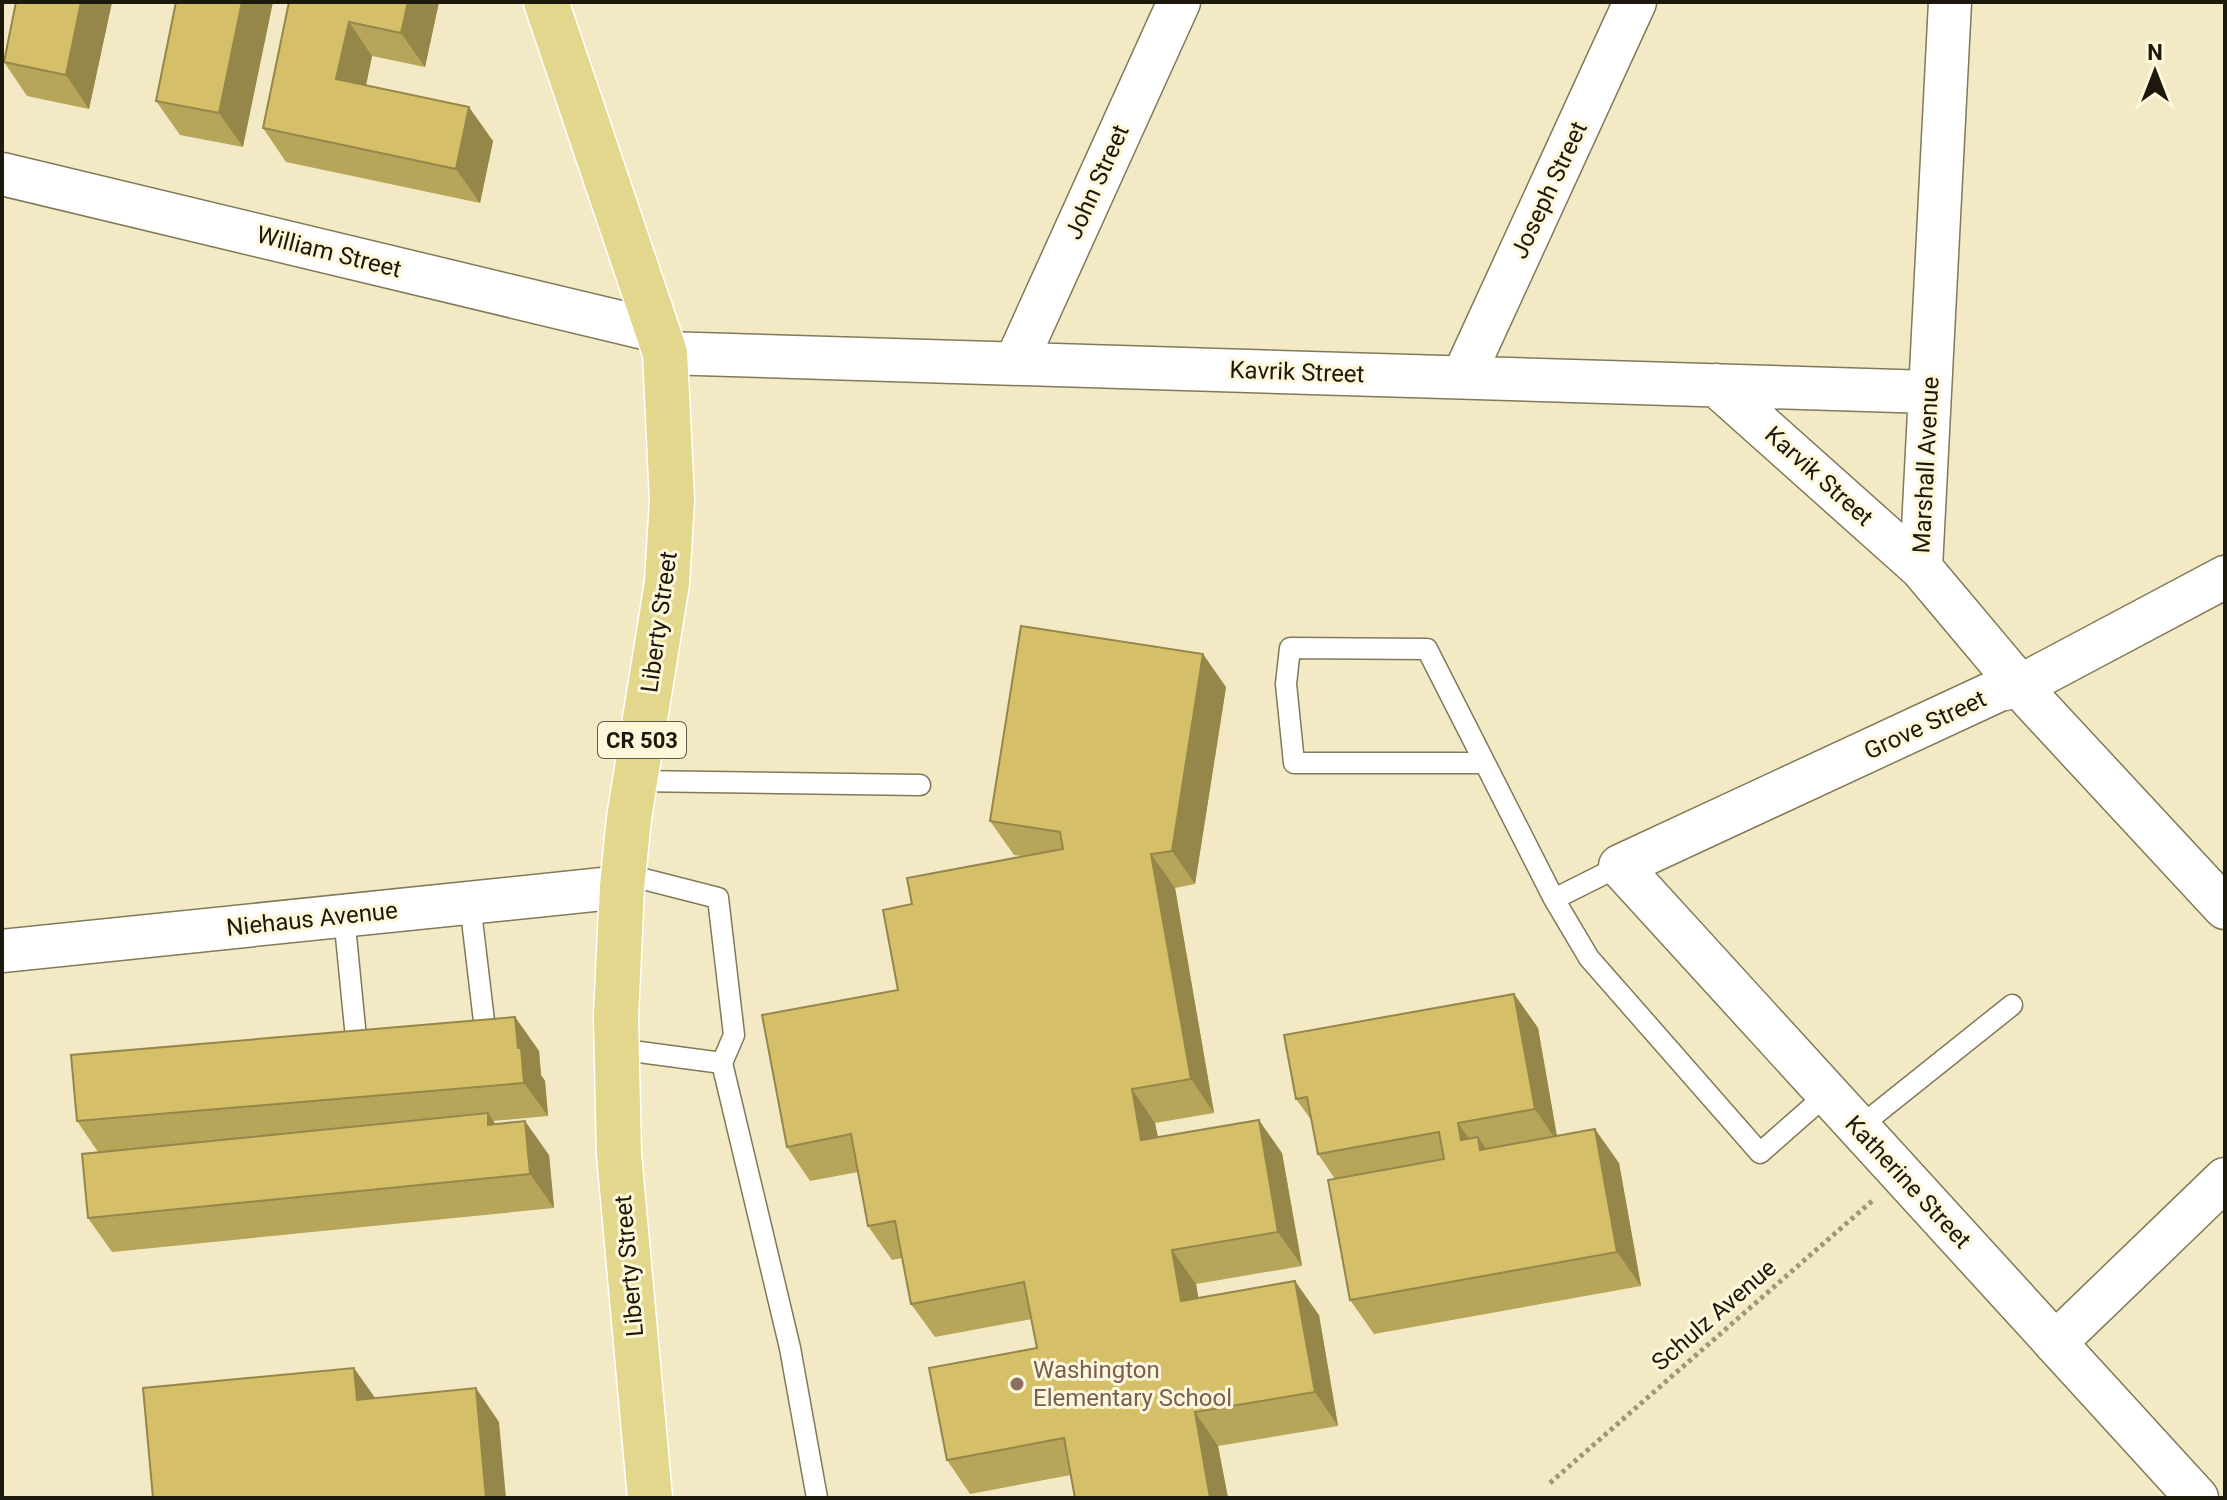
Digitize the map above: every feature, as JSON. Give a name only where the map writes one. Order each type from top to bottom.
[{"type":"main road","name":"Liberty Street","points":[[546,2],[661,342],[672,500],[667,583],[635,781],[623,881],[617,1049],[619,1154],[650,1498]]},
{"type":"street","name":"John Street","points":[[1016,362],[1179,2]]},
{"type":"street","name":"Joseph Street","points":[[1463,377],[1635,2]]},
{"type":"street","name":"Marshall Avenue","points":[[1950,2],[1921,568],[2020,686],[2225,908]]},
{"type":"street","name":"William Street","points":[[2,174],[661,342]]},
{"type":"street","name":"Kavrik Street","points":[[661,342],[1016,362],[1930,392]]},
{"type":"street","name":"Karvik Street","points":[[1716,385],[1921,568]]},
{"type":"street","name":"Grove Street","points":[[1620,866],[1999,690],[2020,686],[2225,577]]},
{"type":"street","name":"Katherine Street","points":[[1620,866],[2055,1343],[2181,1493]]},
{"type":"street","name":"Niehaus Avenue","points":[[2,951],[470,903],[623,881]]},
{"type":"street","points":[[2055,1343],[2225,1179]]},
{"type":"lane","points":[[1482,763],[1294,763],[1286,684],[1290,648],[1427,649],[1482,763],[1589,958],[1760,1153],[1827,1094]]},
{"type":"lane","points":[[635,781],[920,785]]},
{"type":"lane","points":[[1554,899],[1620,866]]},
{"type":"lane","points":[[623,881],[718,898],[734,1035],[722,1063],[790,1348],[817,1498]]},
{"type":"lane","points":[[470,903],[486,1038]]},
{"type":"lane","points":[[344,916],[357,1048]]},
{"type":"lane","points":[[1858,1128],[2012,1005]]},
{"type":"lane","points":[[617,1049],[722,1063]]},
{"type":"path","name":"Schulz Avenue","points":[[1550,1483],[1902,1174]]},
{"type":"building","points":[[16,2],[81,2],[66,75],[4,62]]},
{"type":"building","points":[[176,2],[242,2],[219,113],[156,101]]},
{"type":"building","points":[[289,2],[408,2],[401,33],[349,22],[336,79],[469,107],[456,169],[263,128]]},
{"type":"building","points":[[1021,626],[1203,654],[1172,851],[1151,854],[1191,1079],[1132,1089],[1141,1140],[1259,1120],[1278,1232],[1172,1250],[1181,1301],[1295,1281],[1315,1392],[1195,1412],[1210,1498],[1075,1498],[1064,1438],[947,1460],[929,1368],[1037,1348],[1024,1282],[911,1304],[895,1221],[868,1226],[851,1134],[787,1147],[762,1015],[898,990],[883,910],[912,904],[907,878],[1063,849],[1060,832],[990,821]]},
{"type":"building","points":[[1514,994],[1535,1109],[1458,1123],[1461,1140],[1478,1137],[1480,1150],[1595,1129],[1617,1252],[1350,1300],[1328,1180],[1444,1159],[1439,1132],[1318,1154],[1307,1097],[1296,1099],[1284,1035]]},
{"type":"building","points":[[515,1017],[524,1083],[77,1121],[71,1055]]},
{"type":"building","points":[[488,1113],[488,1125],[525,1121],[530,1174],[88,1218],[82,1154]]},
{"type":"building","points":[[354,1368],[357,1400],[476,1388],[486,1498],[153,1498],[143,1388]]},
{"type":"place","name":"Washington Elementary School","points":[[1017,1384]]}]
